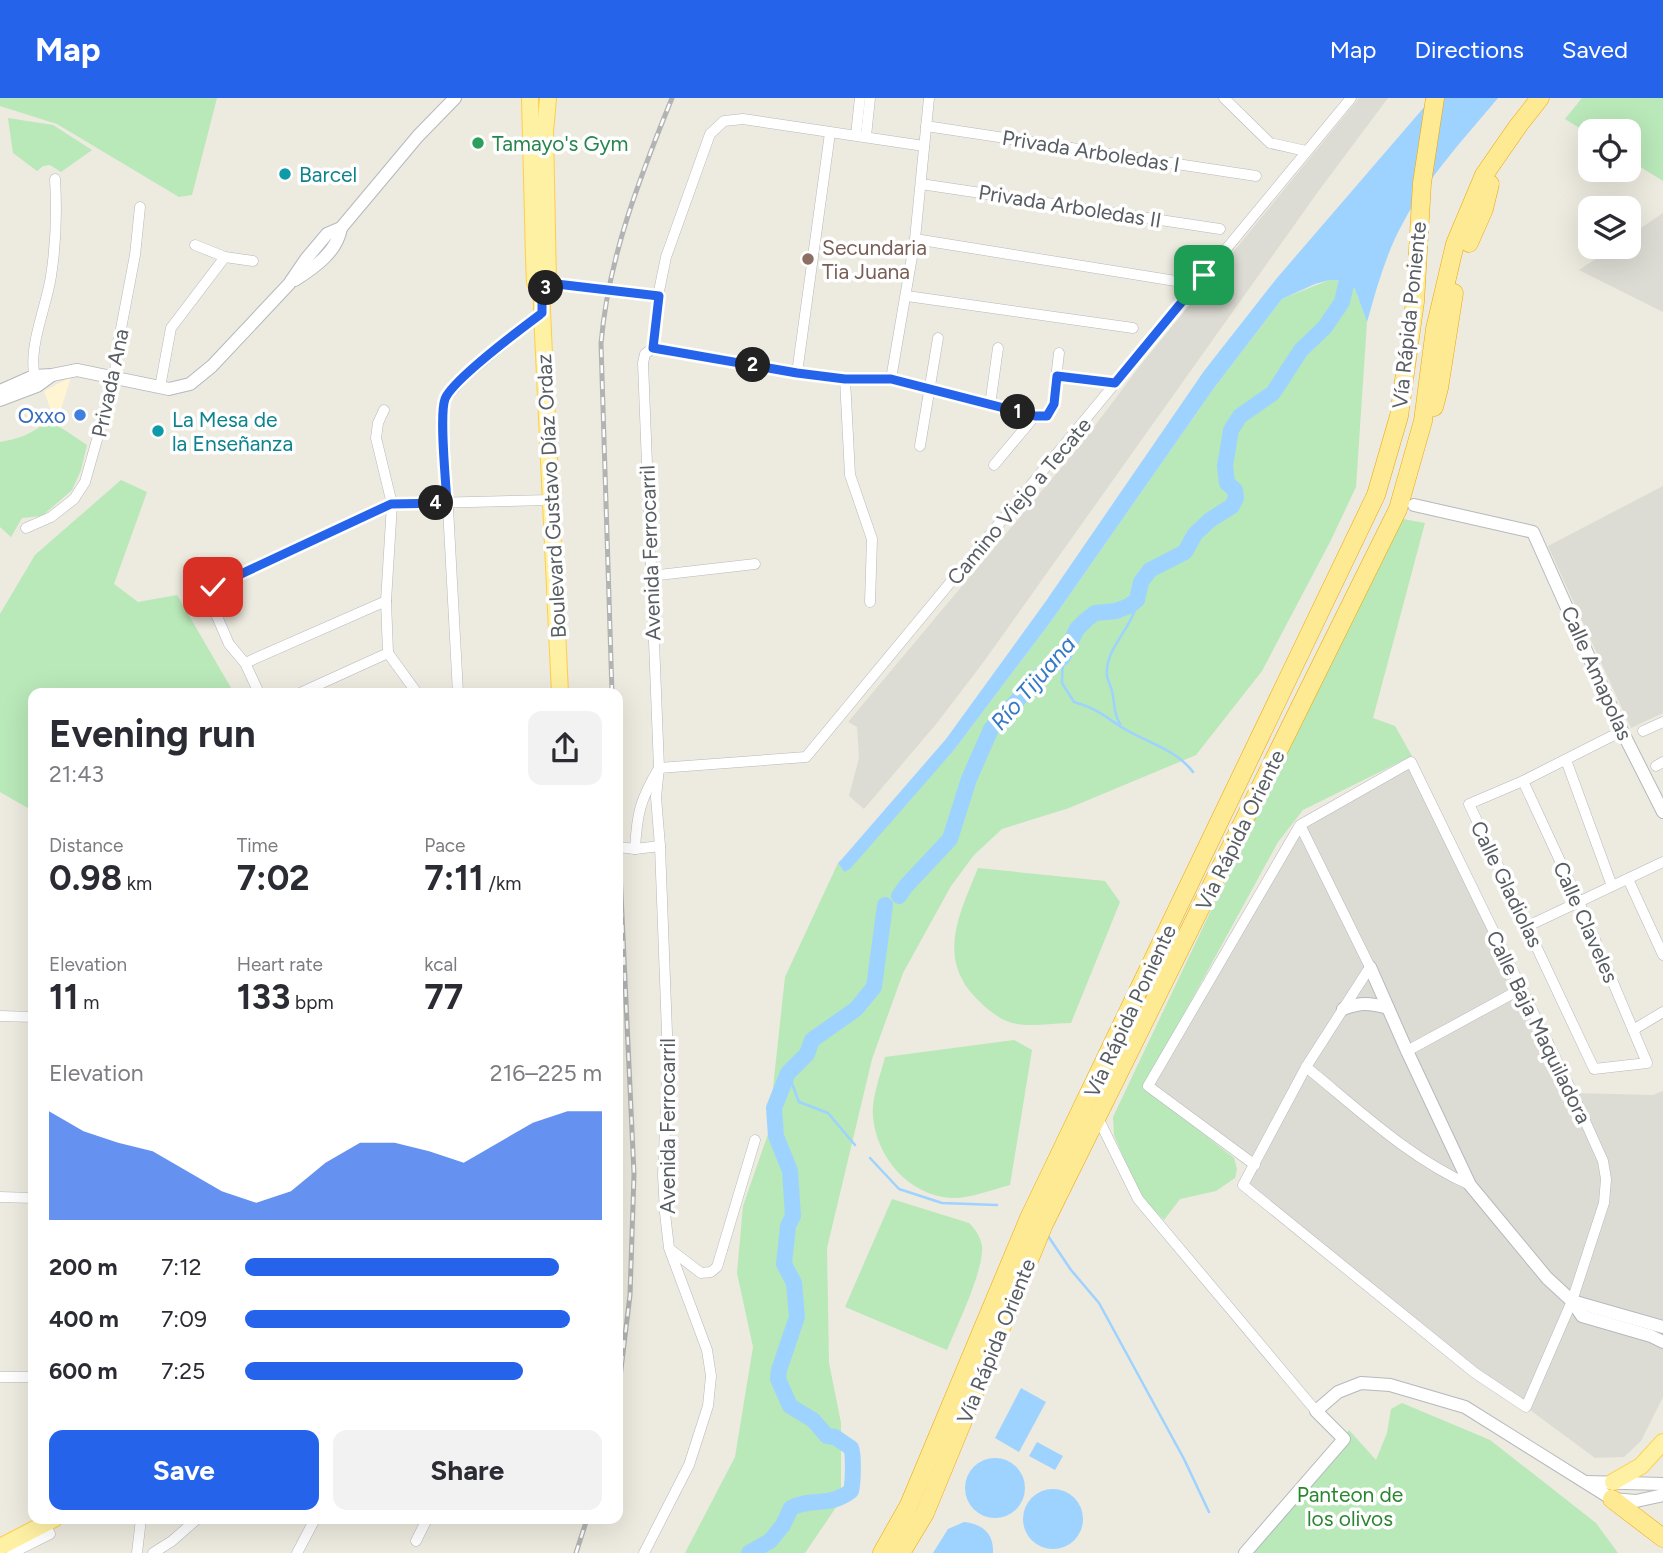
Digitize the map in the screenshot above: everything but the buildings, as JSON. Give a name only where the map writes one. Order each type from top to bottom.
[{"type":"highway","name":"Vía Rápida Poniente","points":[[881,1553],[909,1505],[1030,1218],[1376,495],[1398,416],[1415,302],[1423,183],[1435,98]]},
{"type":"highway","points":[[1535,105],[1552,98]]},
{"type":"highway","name":"Vía Rápida Oriente","points":[[901,1553],[925,1513],[1044,1224],[1398,509],[1423,421],[1435,329],[1455,244],[1484,175],[1535,105]]},
{"type":"highway","points":[[1414,505],[1413,484],[1439,388],[1455,285],[1466,247],[1484,209],[1496,157]]},
{"type":"highway","points":[[1612,1490],[1663,1538]]},
{"type":"main road","name":"Boulevard Gustavo Díaz Ordaz","points":[[530,98],[530,155],[542,283]]},
{"type":"main road","points":[[541,98],[545,132]]},
{"type":"main road","name":"Boulevard Gustavo Díaz Ordaz","points":[[548,98],[542,306],[560,688]]},
{"type":"main road","points":[[1612,1490],[1641,1466],[1663,1442]]},
{"type":"main road","points":[[0,1547],[45,1524]]},
{"type":"street","points":[[0,391],[76,370],[160,387],[180,387],[202,375],[289,284],[315,267],[338,243],[341,228],[418,136],[455,98]]},
{"type":"street","points":[[860,98],[861,136]]},
{"type":"street","points":[[861,136],[870,98]]},
{"type":"street","points":[[891,379],[915,239],[929,98]]},
{"type":"street","points":[[1224,98],[1270,143],[1307,151]]},
{"type":"street","name":"Camino Viejo a Tecate","points":[[659,768],[806,757],[1351,98]]},
{"type":"street","name":"Avenida Ferrocarril","points":[[644,1553],[690,1465],[704,1423],[710,1392],[710,1362],[669,1248],[663,1175],[668,1060],[656,797],[659,768],[643,363],[645,354],[653,348],[666,257],[710,134],[724,121],[743,119],[830,133]]},
{"type":"street","name":"Privada Arboledas I","points":[[926,126],[1256,176]]},
{"type":"street","points":[[797,373],[830,133],[924,146]]},
{"type":"street","points":[[35,381],[33,360],[51,278],[55,235],[55,179]]},
{"type":"street","name":"Privada Arboledas II","points":[[921,184],[1220,229]]},
{"type":"street","name":"Privada Ana","points":[[26,528],[51,517],[74,499],[93,456],[115,376],[140,207]]},
{"type":"street","points":[[915,239],[1182,282]]},
{"type":"street","points":[[195,244],[225,257],[253,261]]},
{"type":"street","points":[[160,387],[171,328],[225,257]]},
{"type":"street","points":[[542,283],[659,296]]},
{"type":"street","points":[[907,296],[1133,328]]},
{"type":"street","points":[[458,688],[443,415],[445,399],[542,306]]},
{"type":"street","points":[[920,446],[938,338]]},
{"type":"street","points":[[653,348],[797,373],[845,379],[891,379],[1035,416],[1047,416],[1054,404],[1059,353]]},
{"type":"street","points":[[990,405],[998,348]]},
{"type":"street","points":[[1057,376],[1115,383]]},
{"type":"street","points":[[845,379],[850,475],[872,539],[870,602]]},
{"type":"street","points":[[0,400],[35,381]]},
{"type":"street","points":[[384,410],[377,423],[376,438],[391,504],[386,601],[388,653],[413,688]]},
{"type":"street","points":[[994,465],[1035,416]]},
{"type":"street","points":[[257,688],[245,663],[229,644],[209,598],[213,587],[391,504],[551,500]]},
{"type":"street","name":"Calle Amapolas","points":[[1414,505],[1533,531],[1622,731],[1663,812]]},
{"type":"street","points":[[650,576],[755,565]]},
{"type":"street","points":[[245,663],[386,601]]},
{"type":"street","points":[[311,688],[388,653]]},
{"type":"street","points":[[1643,731],[1663,722]]},
{"type":"street","name":"Calle Gladiolas","points":[[1622,731],[1523,781],[1469,804],[1594,1069],[1647,1063]]},
{"type":"street","points":[[1566,760],[1612,886]]},
{"type":"street","name":"Calle Baja Maquiladora","points":[[1300,825],[1411,762],[1573,1094],[1602,1161],[1606,1179],[1604,1203],[1572,1301],[1526,1407],[1475,1373],[1243,1185],[1306,1067],[1370,967]]},
{"type":"street","points":[[635,849],[638,810],[644,793],[659,768]]},
{"type":"street","name":"Calle Claveles","points":[[1523,781],[1579,902],[1647,1063]]},
{"type":"street","points":[[1300,825],[1370,967],[1470,1185],[1547,1278],[1572,1301],[1583,1316],[1663,1342]]},
{"type":"street","points":[[1255,1165],[1147,1086],[1300,825]]},
{"type":"street","points":[[623,848],[660,846]]},
{"type":"street","points":[[1528,926],[1663,862]]},
{"type":"street","points":[[1628,879],[1663,955]]},
{"type":"street","points":[[1407,1051],[1521,989]]},
{"type":"street","points":[[1343,1009],[1360,1003],[1388,1008]]},
{"type":"street","points":[[1633,1030],[1663,1012]]},
{"type":"street","points":[[0,1016],[28,1017]]},
{"type":"street","points":[[1306,1067],[1402,1143],[1450,1176],[1470,1185]]},
{"type":"street","points":[[1098,1118],[1138,1199],[1343,1439],[1245,1553]]},
{"type":"street","points":[[669,1248],[701,1273],[711,1272],[717,1267],[755,1140]]},
{"type":"street","points":[[0,1197],[28,1198]]},
{"type":"street","points":[[1572,1301],[1663,1327]]},
{"type":"street","points":[[0,1377],[28,1377]]},
{"type":"street","points":[[1317,1411],[1338,1392],[1361,1383],[1390,1385],[1465,1407],[1586,1482],[1636,1501],[1663,1495]]},
{"type":"street","points":[[1612,1490],[1663,1484]]},
{"type":"street","points":[[12,1553],[50,1534],[49,1524]]},
{"type":"street","points":[[137,1553],[140,1524]]},
{"type":"street","points":[[153,1553],[191,1524]]},
{"type":"street","points":[[302,1551],[313,1524]]},
{"type":"street","points":[[416,1541],[424,1524]]},
{"type":"shaded area","points":[[1359,98],[1388,98],[1320,189],[985,660],[937,723],[864,809],[849,796],[859,758],[857,727],[848,722],[1082,443],[1139,367]]},
{"type":"shaded area","points":[[1663,213],[1663,312],[1579,270],[1596,259],[1641,259],[1641,228]]},
{"type":"shaded area","points":[[71,377],[56,425],[44,391]]},
{"type":"shaded area","points":[[1663,486],[1663,713],[1631,728],[1548,546]]},
{"type":"shaded area","points":[[1411,762],[1573,1093],[1653,1095],[1663,1091],[1663,1397],[1641,1441],[1624,1457],[1595,1458],[1526,1407],[1243,1185],[1255,1165],[1148,1086],[1300,825]]},
{"type":"green space","points":[[0,98],[217,98],[192,195],[179,197],[57,124],[0,106]]},
{"type":"green space","points":[[1582,98],[1663,98],[1663,181],[1641,167],[1641,119],[1578,119],[1578,127],[1565,119]]},
{"type":"green space","points":[[8,118],[53,125],[92,150],[61,172],[50,165],[37,171],[13,153]]},
{"type":"green space","points":[[1329,280],[1346,281],[1355,289],[1367,322],[1356,487],[1330,542],[1262,671],[1196,755],[1069,808],[1002,829],[974,855],[951,886],[903,973],[872,1059],[827,1248],[829,1363],[841,1423],[841,1500],[805,1553],[685,1553],[735,1457],[753,1347],[737,1273],[743,1206],[768,1134],[785,977],[838,863],[844,872],[954,750],[1052,620],[1214,388],[1282,299]]},
{"type":"green space","points":[[50,412],[57,425],[87,445],[81,470],[72,490],[42,516],[22,518],[11,537],[0,527],[0,442],[21,437],[41,426],[39,418]]},
{"type":"green space","points":[[121,480],[147,492],[114,584],[138,602],[177,595],[231,688],[28,688],[28,808],[0,792],[0,614],[35,555]]},
{"type":"green space","points":[[1397,518],[1425,523],[1373,718],[1395,726],[1412,756],[1303,810],[1278,842],[1144,1087],[1234,1158],[1237,1169],[1235,1178],[1216,1191],[1180,1199],[1164,1220],[1140,1197],[1114,1135],[1113,1117]]},
{"type":"green space","points":[[978,868],[1105,881],[1120,902],[1071,1023],[1030,1025],[1005,1020],[985,1007],[964,982],[954,951],[955,934]]},
{"type":"green space","points":[[1014,1040],[1032,1050],[1010,1185],[952,1198],[936,1196],[909,1182],[888,1159],[875,1131],[873,1102],[885,1057]]},
{"type":"green space","points":[[892,1199],[969,1223],[980,1239],[982,1246],[979,1269],[947,1350],[845,1307]]},
{"type":"green space","name":"Panteon de los olivos","points":[[1402,1403],[1490,1440],[1596,1523],[1618,1553],[1245,1553],[1349,1430],[1376,1460],[1387,1433],[1391,1409]]},
{"type":"water","points":[[1432,98],[1498,98],[1413,205],[1387,258],[1367,322],[1355,289],[1346,281],[1329,280],[1282,299],[1214,388],[1052,620],[954,750],[850,869],[844,872],[838,863],[946,739],[1046,601],[1204,371],[1277,278]]},
{"type":"water","points":[[1021,1388],[1046,1402],[1019,1452],[995,1438]]},
{"type":"water","points":[[1037,1442],[1063,1456],[1055,1470],[1029,1456]]},
{"type":"water","points":[[989,1458],[1001,1458],[1020,1471],[1025,1488],[1023,1500],[1012,1513],[1001,1518],[989,1518],[970,1505],[965,1494],[965,1482],[978,1463]]},
{"type":"water","points":[[1047,1489],[1059,1489],[1078,1502],[1083,1519],[1081,1531],[1070,1544],[1059,1549],[1047,1549],[1028,1536],[1023,1525],[1023,1513],[1036,1494]]},
{"type":"water","points":[[964,1522],[977,1525],[986,1531],[992,1540],[993,1553],[933,1553],[948,1529]]},
{"type":"waterway","name":"Río Tijuana","points":[[899,896],[950,839],[969,779],[991,729],[1041,675],[1063,657],[1077,629],[1086,620],[1095,613],[1116,611],[1137,600],[1141,582],[1150,570],[1185,552],[1195,534],[1210,520],[1232,506],[1236,498],[1235,490],[1227,483],[1225,466],[1231,430],[1240,416],[1273,393],[1301,350],[1325,327],[1342,302],[1351,262]]},
{"type":"waterway","points":[[1120,724],[1107,678],[1107,666],[1114,647],[1131,620],[1137,600]]},
{"type":"waterway","points":[[1063,657],[1062,683],[1074,702],[1094,710],[1170,752],[1193,772]]},
{"type":"waterway","name":"Río Tijuana","points":[[749,1553],[770,1541],[783,1525],[791,1508],[806,1503],[828,1501],[851,1491],[851,1448],[835,1437],[827,1436],[813,1420],[790,1406],[778,1379],[797,1317],[794,1283],[784,1264],[788,1226],[793,1216],[790,1171],[776,1136],[774,1108],[788,1073],[807,1054],[812,1040],[856,1009],[874,987],[885,905]]},
{"type":"waterway","points":[[788,1073],[799,1102],[828,1113],[855,1145]]},
{"type":"waterway","points":[[870,1158],[899,1189],[942,1203],[997,1205]]},
{"type":"waterway","points":[[1048,1236],[1071,1270],[1099,1303],[1184,1459],[1209,1512]]},
{"type":"railway","points":[[612,688],[601,344],[618,249],[637,188],[672,98]]},
{"type":"railway","points":[[623,937],[634,1174],[630,1295],[623,1353]]},
{"type":"railway","points":[[576,1553],[585,1524]]},
{"type":"place","name":"Tamayo's Gym","points":[[478,143]]},
{"type":"place","name":"Barcel","points":[[285,174]]},
{"type":"place","name":"Secundaria Tia Juana","points":[[808,259]]},
{"type":"place","name":"Oxxo","points":[[80,415]]},
{"type":"place","name":"La Mesa de la Enseñanza","points":[[158,431]]},
{"type":"route","points":[[213,587],[391,504],[447,503],[443,415],[445,399],[482,361],[542,313],[542,299],[548,283],[659,296],[653,348],[797,373],[845,379],[891,379],[1035,416],[1047,416],[1054,404],[1057,376],[1115,383],[1204,275]]}]
